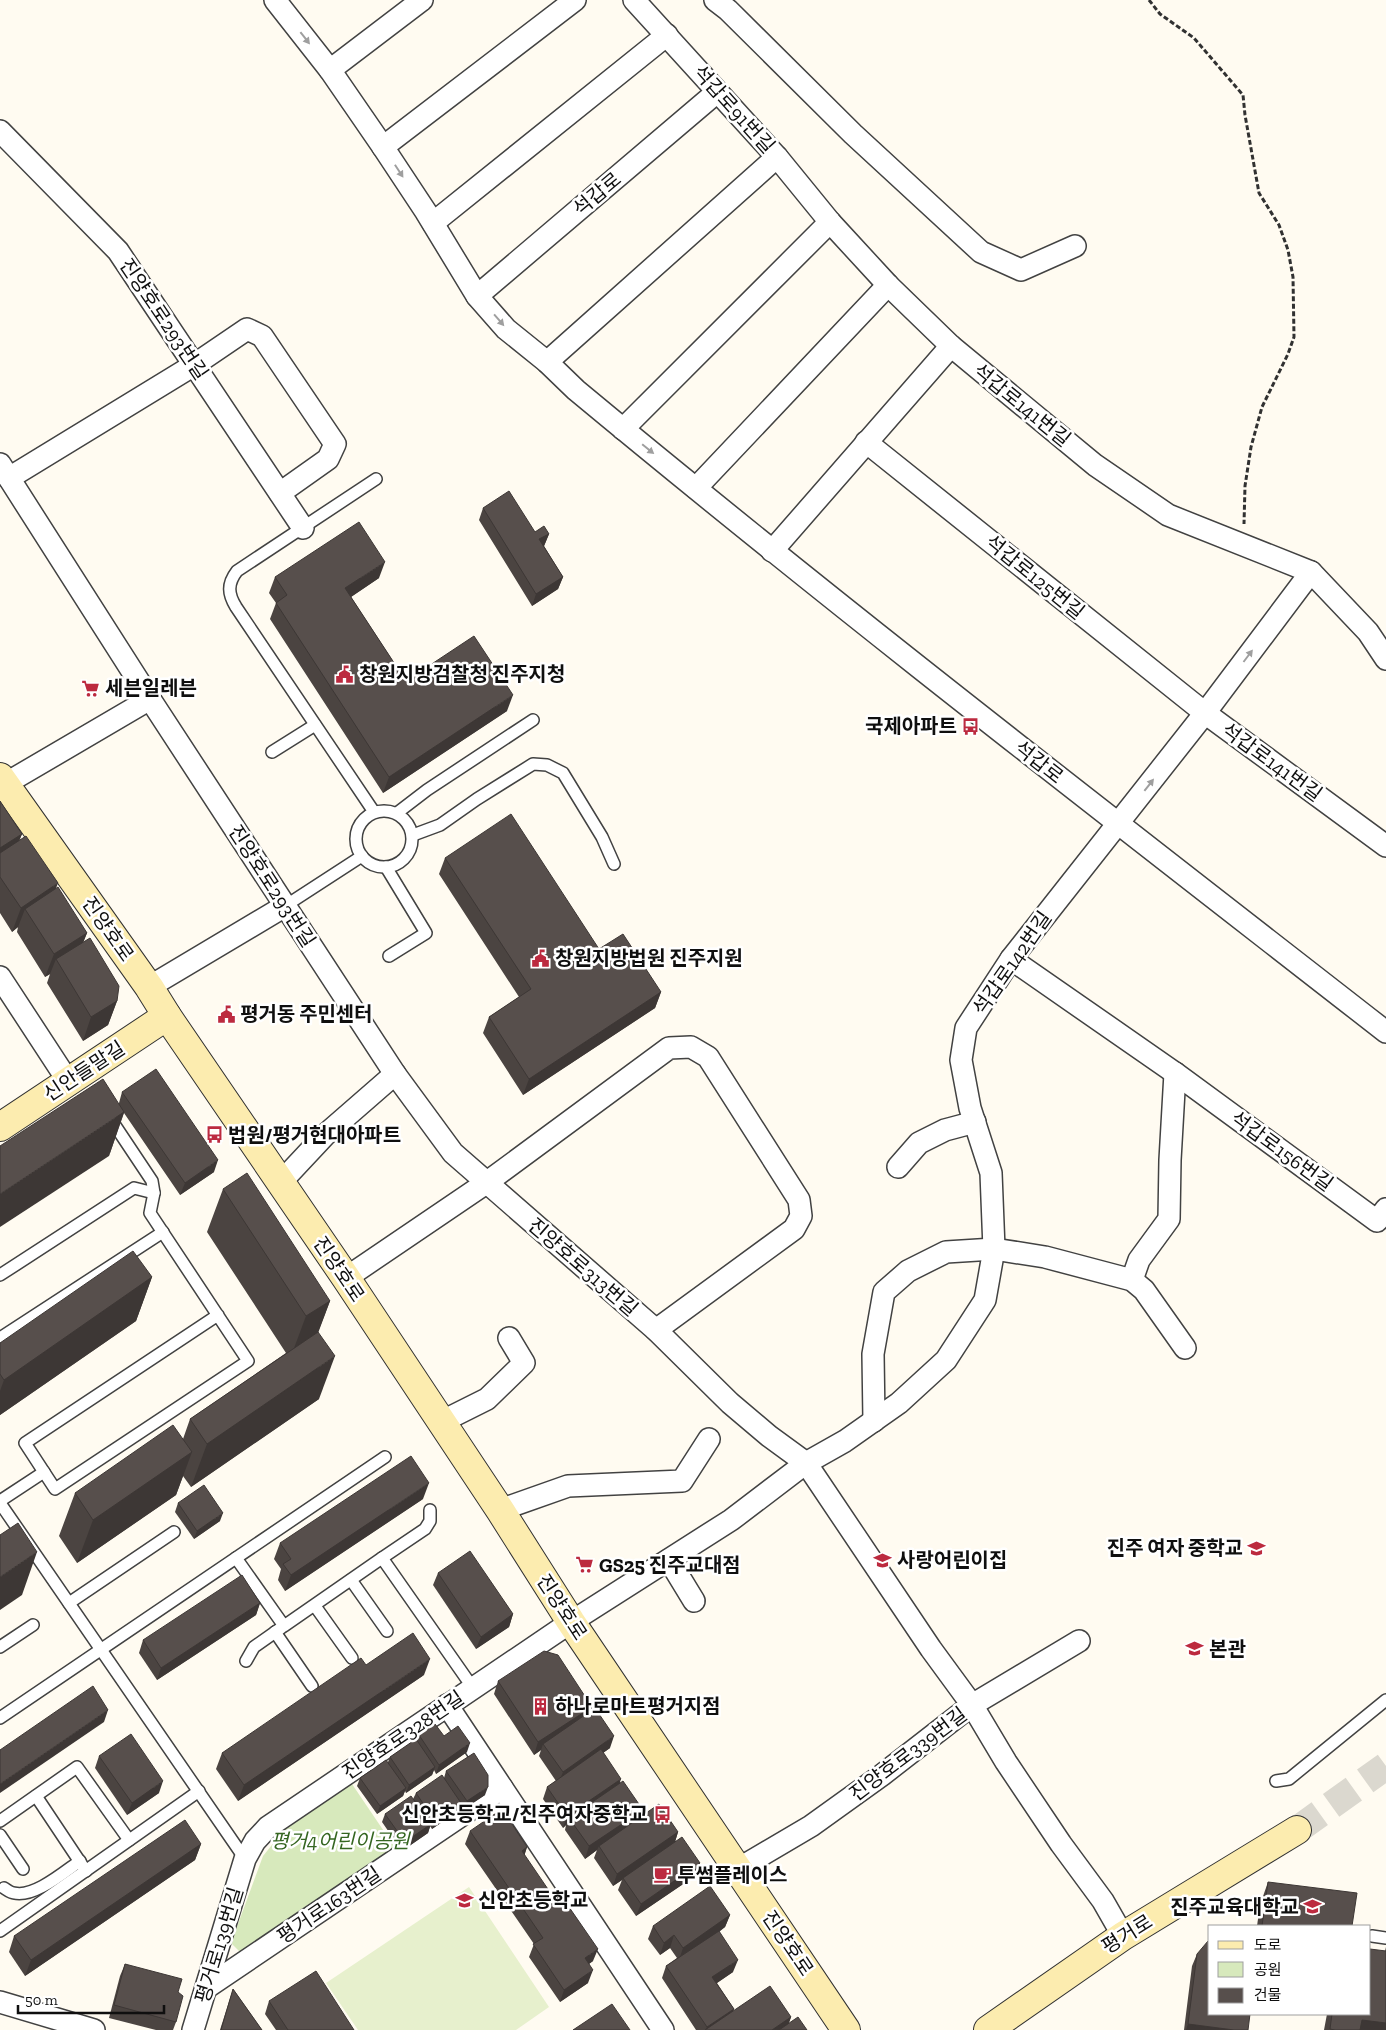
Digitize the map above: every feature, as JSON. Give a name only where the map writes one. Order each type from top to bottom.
[{"type":"street","points":[[330,70],[422,0]]},
{"type":"street","points":[[383,147],[575,0]]},
{"type":"street","name":"석갑로91번길","points":[[634,0],[777,157],[830,222]]},
{"type":"street","points":[[715,0],[728,10],[852,134],[982,252],[1020,270],[1075,246]]},
{"type":"street","name":"석갑로","points":[[281,2],[383,147],[478,296],[506,329],[547,362],[576,390],[772,551],[1054,774],[1386,1032]]},
{"type":"street","points":[[433,223],[667,35]]},
{"type":"street","name":"석갑로","points":[[478,296],[717,92]]},
{"type":"street","name":"진양호로293번길","points":[[0,131],[118,251],[303,528]]},
{"type":"street","points":[[547,362],[777,157]]},
{"type":"street","points":[[624,429],[830,222]]},
{"type":"street","name":"석갑로141번길","points":[[830,222],[888,285],[950,346],[1095,465],[1168,515],[1311,572],[1377,634],[1386,659]]},
{"type":"street","points":[[696,488],[888,285]]},
{"type":"street","points":[[4,471],[194,365],[247,330],[262,336],[335,444],[328,459],[280,493]]},
{"type":"street","points":[[772,551],[950,346]]},
{"type":"street","name":"석갑로125번길","points":[[866,442],[1205,712]]},
{"type":"street","name":"진양호로293번길","points":[[4,471],[150,699],[395,1074],[453,1153],[486,1183]]},
{"type":"street","name":"석갑로141번길","points":[[1119,823],[1311,572]]},
{"type":"street","points":[[2,781],[150,699]]},
{"type":"street","name":"석갑로141번길","points":[[1205,712],[1386,846]]},
{"type":"street","name":"진양호로","points":[[2,781],[149,987],[346,1278],[500,1510],[571,1622],[846,2030]]},
{"type":"street","name":"석갑로142번길","points":[[669,1560],[731,1520],[806,1463],[845,1441],[899,1403],[946,1360],[986,1300],[994,1249],[991,1173],[975,1122],[961,1060],[966,1028],[1011,959],[1119,823]]},
{"type":"street","points":[[149,987],[285,906]]},
{"type":"street","name":"석갑로156번길","points":[[1011,959],[1383,1221]]},
{"type":"street","points":[[0,977],[78,1079]]},
{"type":"street","name":"신안들말길","points":[[0,1127],[78,1079],[167,1016]]},
{"type":"street","points":[[346,1278],[486,1183],[669,1048],[691,1047],[708,1057],[799,1200],[801,1216],[794,1229],[656,1330]]},
{"type":"street","points":[[1132,1280],[1139,1260],[1169,1220],[1175,1073]]},
{"type":"street","points":[[281,1182],[325,1135],[395,1074]]},
{"type":"street","points":[[898,1167],[919,1143],[945,1130],[975,1122]]},
{"type":"street","name":"진양호로313번길","points":[[486,1183],[656,1330],[730,1403],[769,1436],[806,1463]]},
{"type":"street","points":[[874,1421],[873,1354],[884,1292],[908,1271],[946,1252],[994,1249],[1045,1257],[1132,1280],[1144,1290],[1185,1348]]},
{"type":"street","points":[[441,1422],[487,1399],[524,1362],[509,1338]]},
{"type":"street","points":[[500,1510],[568,1486],[682,1481],[709,1440]]},
{"type":"street","points":[[806,1463],[931,1649],[972,1705],[1079,1641]]},
{"type":"street","points":[[669,1560],[694,1601]]},
{"type":"street","name":"진양호로328번길","points":[[245,1859],[254,1841],[268,1827],[571,1622],[669,1560]]},
{"type":"street","points":[[447,1705],[663,2030]]},
{"type":"street","name":"진양호로339번길","points":[[738,1870],[811,1826],[882,1775],[972,1705],[1006,1762],[1061,1844],[1103,1901],[1123,1936]]},
{"type":"street","name":"평거로163번길","points":[[206,1988],[502,1788]]},
{"type":"street","name":"평거로","points":[[988,2030],[1123,1936],[1297,1830]]},
{"type":"street","name":"평거로139번길","points":[[193,2030],[245,1859]]},
{"type":"street","points":[[0,2002],[94,2030]]},
{"type":"lane","points":[[374,812],[236,608],[230,596],[229,587],[237,571],[376,480]]},
{"type":"lane","points":[[397,813],[426,790],[533,720]]},
{"type":"lane","points":[[272,752],[315,725]]},
{"type":"lane","points":[[413,835],[440,825],[484,794],[533,764],[547,765],[563,773],[602,837],[614,864]]},
{"type":"lane","points":[[388,810],[397,813],[405,818],[413,835],[409,853],[395,865],[386,867],[368,862],[357,848],[357,829],[362,821],[374,812],[388,810]]},
{"type":"lane","points":[[285,906],[362,856]]},
{"type":"lane","points":[[386,867],[426,933],[389,956]]},
{"type":"lane","points":[[102,1106],[152,1181],[154,1193],[150,1213],[218,1315],[248,1361],[55,1489],[25,1443],[218,1315]]},
{"type":"lane","points":[[0,1275],[134,1188],[154,1193]]},
{"type":"lane","points":[[0,1338],[163,1232]]},
{"type":"lane","points":[[0,1718],[385,1457]]},
{"type":"lane","points":[[44,1472],[1,1507],[245,1859]]},
{"type":"lane","points":[[246,1660],[254,1647],[425,1529],[430,1521],[430,1510]]},
{"type":"lane","points":[[69,1603],[174,1532]]},
{"type":"lane","points":[[236,1558],[312,1686]]},
{"type":"lane","points":[[382,1558],[473,1688]]},
{"type":"lane","points":[[351,1580],[387,1631]]},
{"type":"lane","points":[[315,1606],[352,1658]]},
{"type":"lane","points":[[0,1647],[33,1624]]},
{"type":"lane","points":[[1276,1782],[1289,1779],[1386,1700]]},
{"type":"lane","points":[[0,1821],[78,1767],[129,1840]]},
{"type":"lane","points":[[4,1888],[14,1894],[28,1893],[83,1866],[129,1840],[198,1791]]},
{"type":"lane","points":[[36,1796],[83,1866]]},
{"type":"lane","points":[[0,1835],[23,1869]]},
{"type":"lane","points":[[1,1929],[83,1866]]},
{"type":"lane","points":[[1372,1936],[1386,1938]]},
{"type":"path","points":[[1149,0],[1160,14],[1194,38],[1243,95],[1259,193],[1279,225],[1288,250],[1292,277],[1294,337],[1288,354],[1262,407],[1251,447],[1245,486],[1244,544]]},
{"type":"green space","name":"평거4어린이공원","points":[[352,1784],[398,1852],[243,1955],[231,1943],[263,1856],[284,1830]]},
{"type":"green space","points":[[469,1887],[549,2007],[516,2030],[358,2030],[326,1983]]},
{"type":"building","points":[[509,491],[535,532],[544,526],[549,534],[539,539],[563,577],[536,594],[483,508]]},
{"type":"building","name":"창원지방검찰청 진주지청","points":[[359,522],[385,562],[345,588],[406,681],[474,636],[513,695],[389,777],[276,603],[287,595],[275,577]]},
{"type":"building","points":[[0,801],[22,834],[0,848]]},
{"type":"building","name":"창원지방법원 진주지원","points":[[511,814],[599,949],[623,934],[661,992],[529,1079],[489,1017],[531,989],[445,858]]},
{"type":"building","points":[[26,836],[58,883],[21,908],[0,877],[0,853]]},
{"type":"building","points":[[58,887],[87,933],[54,954],[25,909]]},
{"type":"building","points":[[90,938],[119,986],[117,1001],[91,1017],[56,959]]},
{"type":"building","points":[[156,1069],[218,1160],[185,1183],[122,1092]]},
{"type":"building","points":[[103,1079],[124,1112],[0,1194],[0,1146]]},
{"type":"building","points":[[247,1173],[330,1301],[306,1316],[223,1189]]},
{"type":"building","points":[[133,1251],[152,1277],[4,1380],[0,1374],[0,1343]]},
{"type":"building","points":[[318,1332],[335,1356],[207,1444],[190,1419]]},
{"type":"building","points":[[173,1425],[192,1452],[93,1520],[75,1493]]},
{"type":"building","points":[[411,1456],[429,1483],[291,1575],[283,1564],[291,1559],[280,1543]]},
{"type":"building","points":[[204,1485],[223,1513],[197,1531],[178,1503]]},
{"type":"building","points":[[18,1523],[37,1552],[0,1577],[0,1535]]},
{"type":"building","points":[[470,1551],[513,1614],[481,1637],[438,1573]]},
{"type":"building","points":[[242,1575],[260,1603],[161,1668],[143,1640]]},
{"type":"building","points":[[413,1633],[430,1659],[244,1785],[222,1753],[361,1658],[366,1665]]},
{"type":"building","name":"하나로마트평거지점","points":[[544,1651],[558,1655],[592,1707],[538,1742],[498,1681]]},
{"type":"building","points":[[93,1686],[108,1710],[0,1784],[0,1750]]},
{"type":"building","points":[[595,1708],[614,1736],[563,1772],[543,1744]]},
{"type":"building","points":[[435,1724],[444,1736],[458,1726],[470,1743],[439,1765],[419,1735]]},
{"type":"building","points":[[131,1734],[163,1781],[132,1803],[99,1756]]},
{"type":"building","points":[[416,1739],[435,1767],[409,1785],[390,1757]]},
{"type":"building","points":[[601,1749],[621,1779],[567,1816],[547,1787]]},
{"type":"building","points":[[474,1753],[488,1775],[488,1787],[467,1801],[446,1771]]},
{"type":"building","points":[[386,1760],[406,1788],[380,1806],[360,1778]]},
{"type":"building","points":[[442,1775],[461,1803],[435,1821],[416,1793]]},
{"type":"building","points":[[623,1781],[643,1810],[589,1846],[569,1818]]},
{"type":"building","points":[[411,1796],[431,1824],[405,1842],[385,1814]]},
{"type":"building","points":[[659,1804],[678,1832],[617,1874],[599,1846]]},
{"type":"building","points":[[502,1809],[527,1847],[522,1851],[554,1898],[560,1894],[598,1949],[585,1958],[593,1970],[564,1990],[533,1944],[543,1938],[470,1831]]},
{"type":"building","points":[[185,1820],[201,1844],[31,1960],[14,1936]]},
{"type":"building","points":[[682,1837],[700,1863],[641,1904],[623,1878]]},
{"type":"building","points":[[1268,1882],[1357,1893],[1352,1925],[1262,1925]]},
{"type":"building","points":[[710,1886],[730,1915],[683,1948],[674,1935],[664,1943],[653,1926]]},
{"type":"building","points":[[719,1931],[738,1960],[712,1977],[734,2009],[707,2027],[666,1966]]},
{"type":"building","points":[[1208,1941],[1208,2015],[1250,2015],[1248,2030],[1188,2024],[1197,1954]]},
{"type":"building","points":[[1371,1949],[1386,1951],[1386,2023],[1362,2020],[1360,2030],[1330,2029],[1332,2015],[1371,2015]]},
{"type":"building","points":[[125,1964],[182,1979],[178,1992],[183,1996],[176,2022],[114,2005]]},
{"type":"building","points":[[316,1971],[354,2030],[288,2030],[269,2001]]},
{"type":"building","points":[[770,1986],[791,2017],[772,2030],[705,2030]]},
{"type":"building","points":[[233,1989],[262,2030],[221,2030]]},
{"type":"building","points":[[612,2004],[630,2030],[573,2030]]},
{"type":"building","points":[[798,2017],[807,2030],[779,2030]]},
{"type":"tunnel","points":[[1297,1830],[1386,1766]]},
{"type":"place","name":"창원지방검찰청 진주지청","points":[[345,674]]},
{"type":"place","name":"세븐일레븐","points":[[91,688]]},
{"type":"place","name":"국제아파트","points":[[971,726]]},
{"type":"place","name":"창원지방법원 진주지원","points":[[541,958]]},
{"type":"place","name":"평거동 주민센터","points":[[226,1014]]},
{"type":"place","name":"법원/평거현대아파트","points":[[214,1135]]},
{"type":"place","name":"진주 여자 중학교","points":[[1257,1548]]},
{"type":"place","name":"사랑어린이집","points":[[883,1560]]},
{"type":"place","name":"GS25 진주교대점","points":[[585,1565]]},
{"type":"place","name":"본관","points":[[1195,1649]]},
{"type":"place","name":"하나로마트평거지점","points":[[541,1706]]},
{"type":"place","name":"신안초등학교/진주여자중학교","points":[[662,1814]]},
{"type":"place","name":"투썸플레이스","points":[[663,1875]]},
{"type":"place","name":"신안초등학교","points":[[464,1900]]},
{"type":"place","name":"진주교육대학교","points":[[1313,1907]]}]
